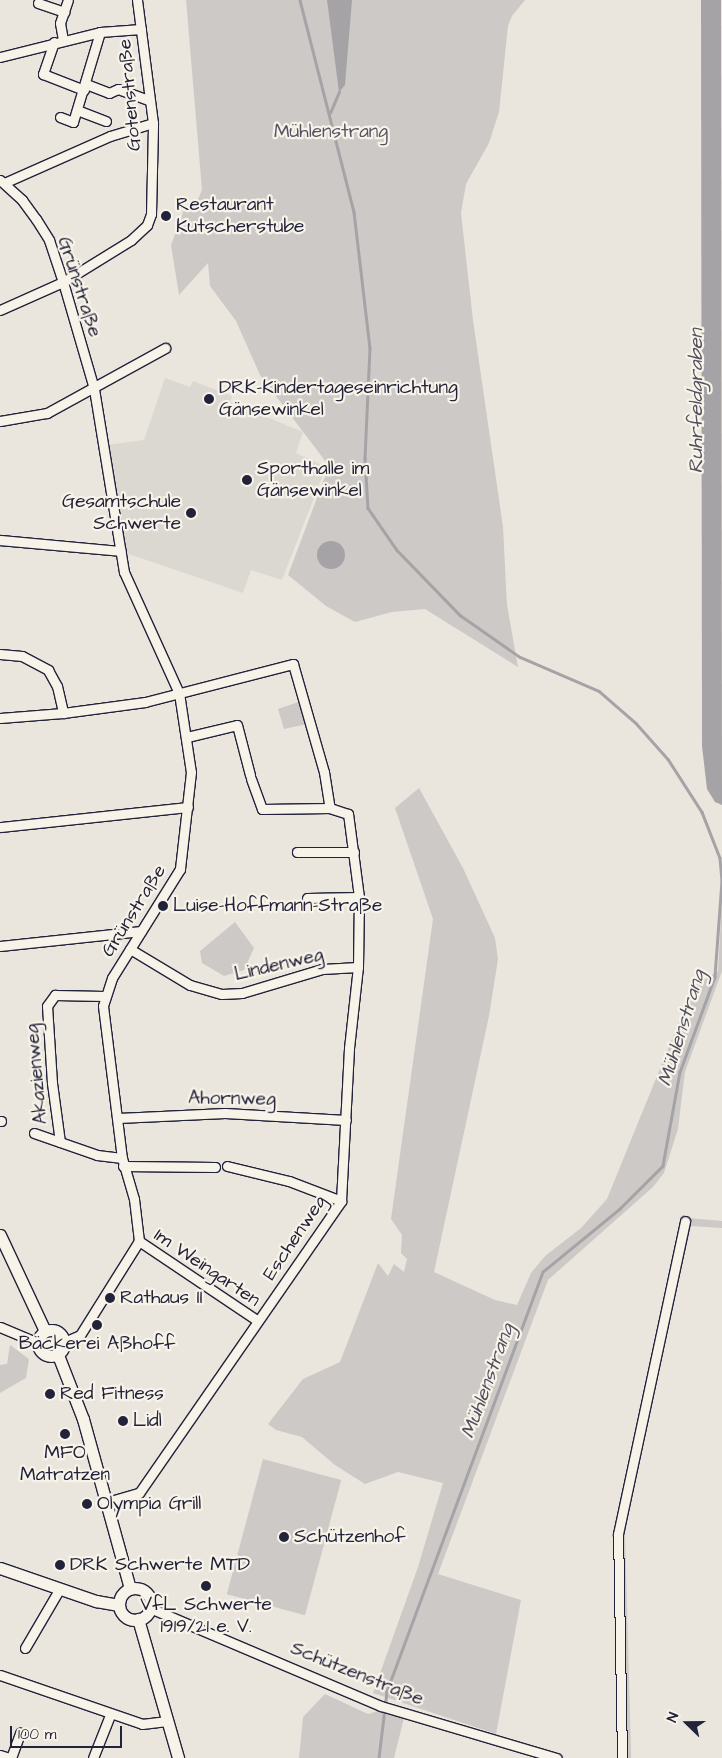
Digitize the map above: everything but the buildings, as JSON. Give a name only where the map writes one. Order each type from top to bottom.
[{"type":"main road","points":[[0,1234],[46,1331]]},
{"type":"main road","points":[[46,1331],[58,1331],[64,1342],[58,1354]]},
{"type":"main road","points":[[46,1331],[38,1343],[44,1354],[58,1354]]},
{"type":"main road","points":[[58,1354],[74,1390],[130,1589]]},
{"type":"main road","points":[[0,1568],[119,1605],[125,1616],[138,1619]]},
{"type":"main road","points":[[119,1605],[123,1593],[130,1589],[144,1591],[150,1599],[150,1608],[138,1619]]},
{"type":"main road","points":[[138,1619],[178,1758]]},
{"type":"street","points":[[63,40],[60,23],[68,0]]},
{"type":"street","name":"Gotenstraße","points":[[0,310],[63,282],[131,240],[147,225],[151,214],[153,124],[136,0]]},
{"type":"street","points":[[38,3],[64,12]]},
{"type":"street","points":[[0,57],[100,32],[141,29]]},
{"type":"street","points":[[60,117],[73,122],[100,32]]},
{"type":"street","points":[[54,42],[44,74],[109,93],[118,89],[149,100]]},
{"type":"street","points":[[77,110],[106,121]]},
{"type":"street","points":[[2,181],[110,136],[153,124]]},
{"type":"street","name":"Grünstraße","points":[[2,181],[22,200],[49,240],[63,282],[94,389],[120,551],[131,590],[156,637],[179,692],[187,737],[190,772],[188,807],[180,869],[130,949],[104,996]]},
{"type":"street","points":[[0,421],[47,413],[94,389],[165,348]]},
{"type":"street","points":[[0,540],[120,551]]},
{"type":"street","points":[[0,654],[22,656],[48,670],[57,686],[63,714]]},
{"type":"street","points":[[0,718],[63,714],[145,702],[293,664],[324,772],[330,808],[262,809],[237,725],[187,737]]},
{"type":"street","points":[[0,827],[188,807]]},
{"type":"street","name":"Eschenweg","points":[[107,1502],[139,1492],[341,1201],[358,967],[359,897],[348,814],[330,808]]},
{"type":"street","points":[[297,852],[354,852]]},
{"type":"street","points":[[306,898],[359,897]]},
{"type":"street","points":[[0,946],[141,931]]},
{"type":"street","name":"Lindenweg","points":[[130,949],[190,985],[222,994],[242,993],[322,969],[358,967]]},
{"type":"street","name":"Akazienweg","points":[[60,1142],[52,1083],[47,1006],[55,995],[104,996]]},
{"type":"street","points":[[64,1342],[80,1335],[139,1241],[134,1199],[123,1162],[104,996]]},
{"type":"street","name":"Ahornweg","points":[[118,1118],[225,1113],[346,1120]]},
{"type":"street","points":[[34,1133],[123,1162],[215,1167]]},
{"type":"street","points":[[227,1166],[289,1181],[341,1201]]},
{"type":"street","points":[[622,1758],[618,1534],[685,1221]]},
{"type":"street","name":"Im Weingarten","points":[[139,1241],[258,1321]]},
{"type":"street","points":[[0,1327],[38,1343]]},
{"type":"street","points":[[25,1648],[60,1588]]},
{"type":"street","name":"Schützenstraße","points":[[150,1608],[382,1706],[556,1758]]},
{"type":"street","points":[[0,1675],[110,1715],[142,1724],[167,1721]]},
{"type":"street","points":[[93,1758],[110,1715]]},
{"type":"street","points":[[0,1755],[10,1758],[20,1733]]},
{"type":"shaded area","points":[[327,0],[352,0],[345,85],[339,92]]},
{"type":"shaded area","points":[[701,0],[721,0],[722,805],[715,802],[707,789],[702,746]]},
{"type":"shaded area","points":[[165,378],[190,387],[193,381],[232,396],[230,402],[303,432],[296,453],[326,467],[282,580],[251,570],[243,593],[120,551],[106,445],[144,440]]},
{"type":"shaded area","points":[[331,541],[341,545],[345,555],[341,565],[331,569],[321,565],[317,555],[321,545]]},
{"type":"green space","name":"Mühlenstrang","points":[[186,0],[525,0],[512,16],[508,26],[499,112],[489,143],[466,184],[461,213],[473,320],[503,527],[507,605],[518,667],[425,609],[392,612],[355,622],[326,606],[288,575],[329,466],[260,375],[236,321],[210,286],[208,263],[179,295],[171,245],[184,210],[196,204],[202,190]]},
{"type":"green space","points":[[301,701],[307,724],[284,729],[278,709]]},
{"type":"green space","points":[[419,788],[463,868],[495,938],[498,959],[489,1016],[434,1272],[495,1300],[517,1305],[531,1273],[545,1256],[581,1228],[607,1199],[683,1012],[697,984],[718,971],[722,900],[722,971],[685,1072],[678,1129],[664,1173],[653,1187],[548,1280],[438,1574],[521,1600],[496,1734],[373,1693],[418,1567],[443,1483],[398,1472],[365,1484],[335,1465],[302,1437],[276,1430],[268,1424],[303,1379],[340,1362],[378,1263],[388,1276],[394,1264],[404,1272],[407,1259],[401,1253],[402,1235],[391,1219],[433,919],[395,808]]},
{"type":"green space","points":[[235,922],[254,948],[244,970],[224,976],[202,963],[200,951]]},
{"type":"green space","points":[[688,1218],[722,1221],[722,1228],[691,1226],[630,1497],[625,1534],[631,1758],[625,1758],[621,1536]]},
{"type":"green space","points":[[10,1345],[29,1359],[26,1378],[0,1393],[0,1365],[7,1364]]},
{"type":"green space","name":"Schützenhof","points":[[263,1459],[341,1480],[305,1615],[227,1594]]},
{"type":"green space","points":[[325,1694],[368,1714],[381,1710],[404,1718],[394,1758],[299,1758],[303,1717]]},
{"type":"waterway","name":"Mühlenstrang","points":[[300,0],[354,212],[370,348],[365,458],[368,508],[397,550],[460,615],[520,657],[599,691],[636,723],[668,759],[702,812],[720,858],[722,881],[715,977],[680,1072],[663,1166],[620,1209],[543,1272],[387,1692],[379,1758]]},
{"type":"waterway","points":[[330,113],[339,92]]},
{"type":"place","name":"Restaurant Kutscherstube","points":[[166,216]]},
{"type":"place","name":"DRK-Kindertageseinrichtung Gänsewinkel","points":[[209,399]]},
{"type":"place","name":"Sporthalle im Gänsewinkel","points":[[247,480]]},
{"type":"place","name":"Gesamtschule Schwerte","points":[[191,513]]},
{"type":"place","name":"Luise-Hoffmann-Straße","points":[[163,906]]},
{"type":"place","name":"Rathaus II","points":[[110,1298]]},
{"type":"place","name":"Bäckerei Aßhoff","points":[[97,1325]]},
{"type":"place","name":"Red Fitness","points":[[50,1394]]},
{"type":"place","name":"Lidl","points":[[123,1421]]},
{"type":"place","name":"MFO Matratzen","points":[[65,1434]]},
{"type":"place","name":"Olympia Grill","points":[[87,1504]]},
{"type":"place","name":"Schützenhof","points":[[284,1537]]},
{"type":"place","name":"DRK Schwerte MTD","points":[[60,1565]]},
{"type":"place","name":"VfL Schwerte 1919/21 e. V.","points":[[206,1586]]},
{"type":"water label","name":"Ruhrfeldgraben","points":[[696,401]]}]
